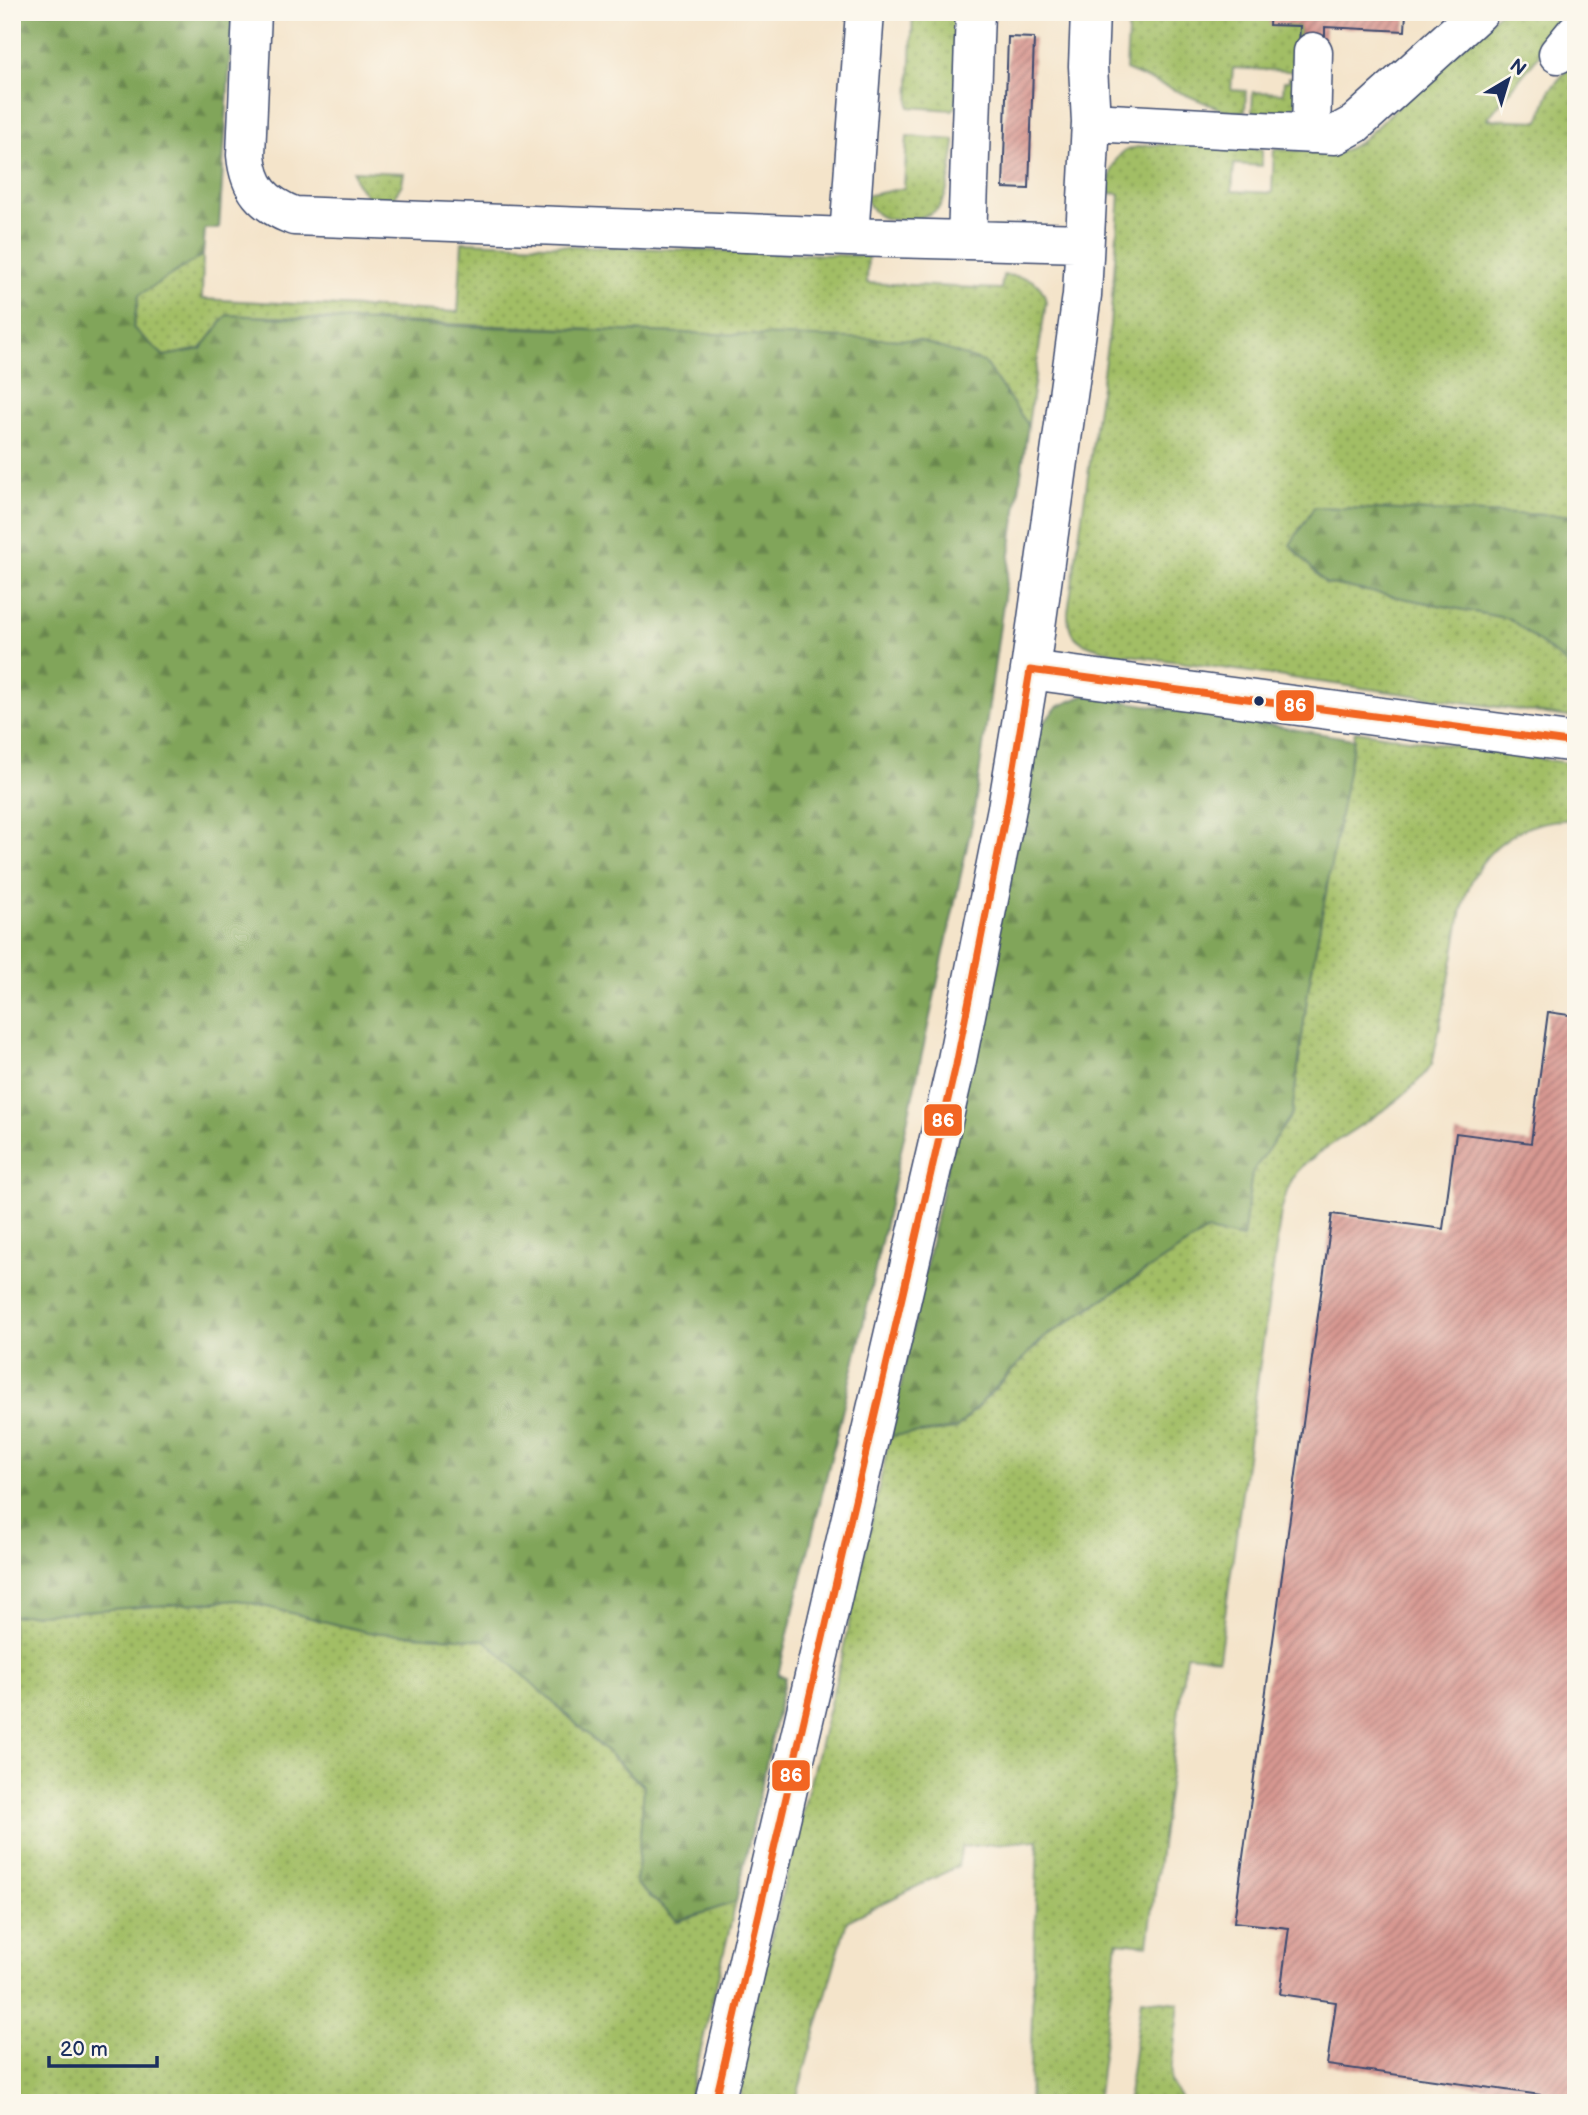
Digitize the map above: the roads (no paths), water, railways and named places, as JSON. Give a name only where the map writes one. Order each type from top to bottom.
[{"type":"street","points":[[253,12],[246,155],[248,173],[264,200],[294,216],[1084,243]]},
{"type":"street","points":[[849,237],[865,12]]},
{"type":"street","points":[[967,240],[975,12]]},
{"type":"street","points":[[715,2103],[956,1065],[1007,808],[1030,670],[1082,295],[1091,122],[1088,66],[1090,12]]},
{"type":"street","points":[[1091,122],[1335,135],[1355,124],[1479,12]]},
{"type":"street","points":[[1311,134],[1313,52]]},
{"type":"street","points":[[1030,670],[1576,743]]}]
